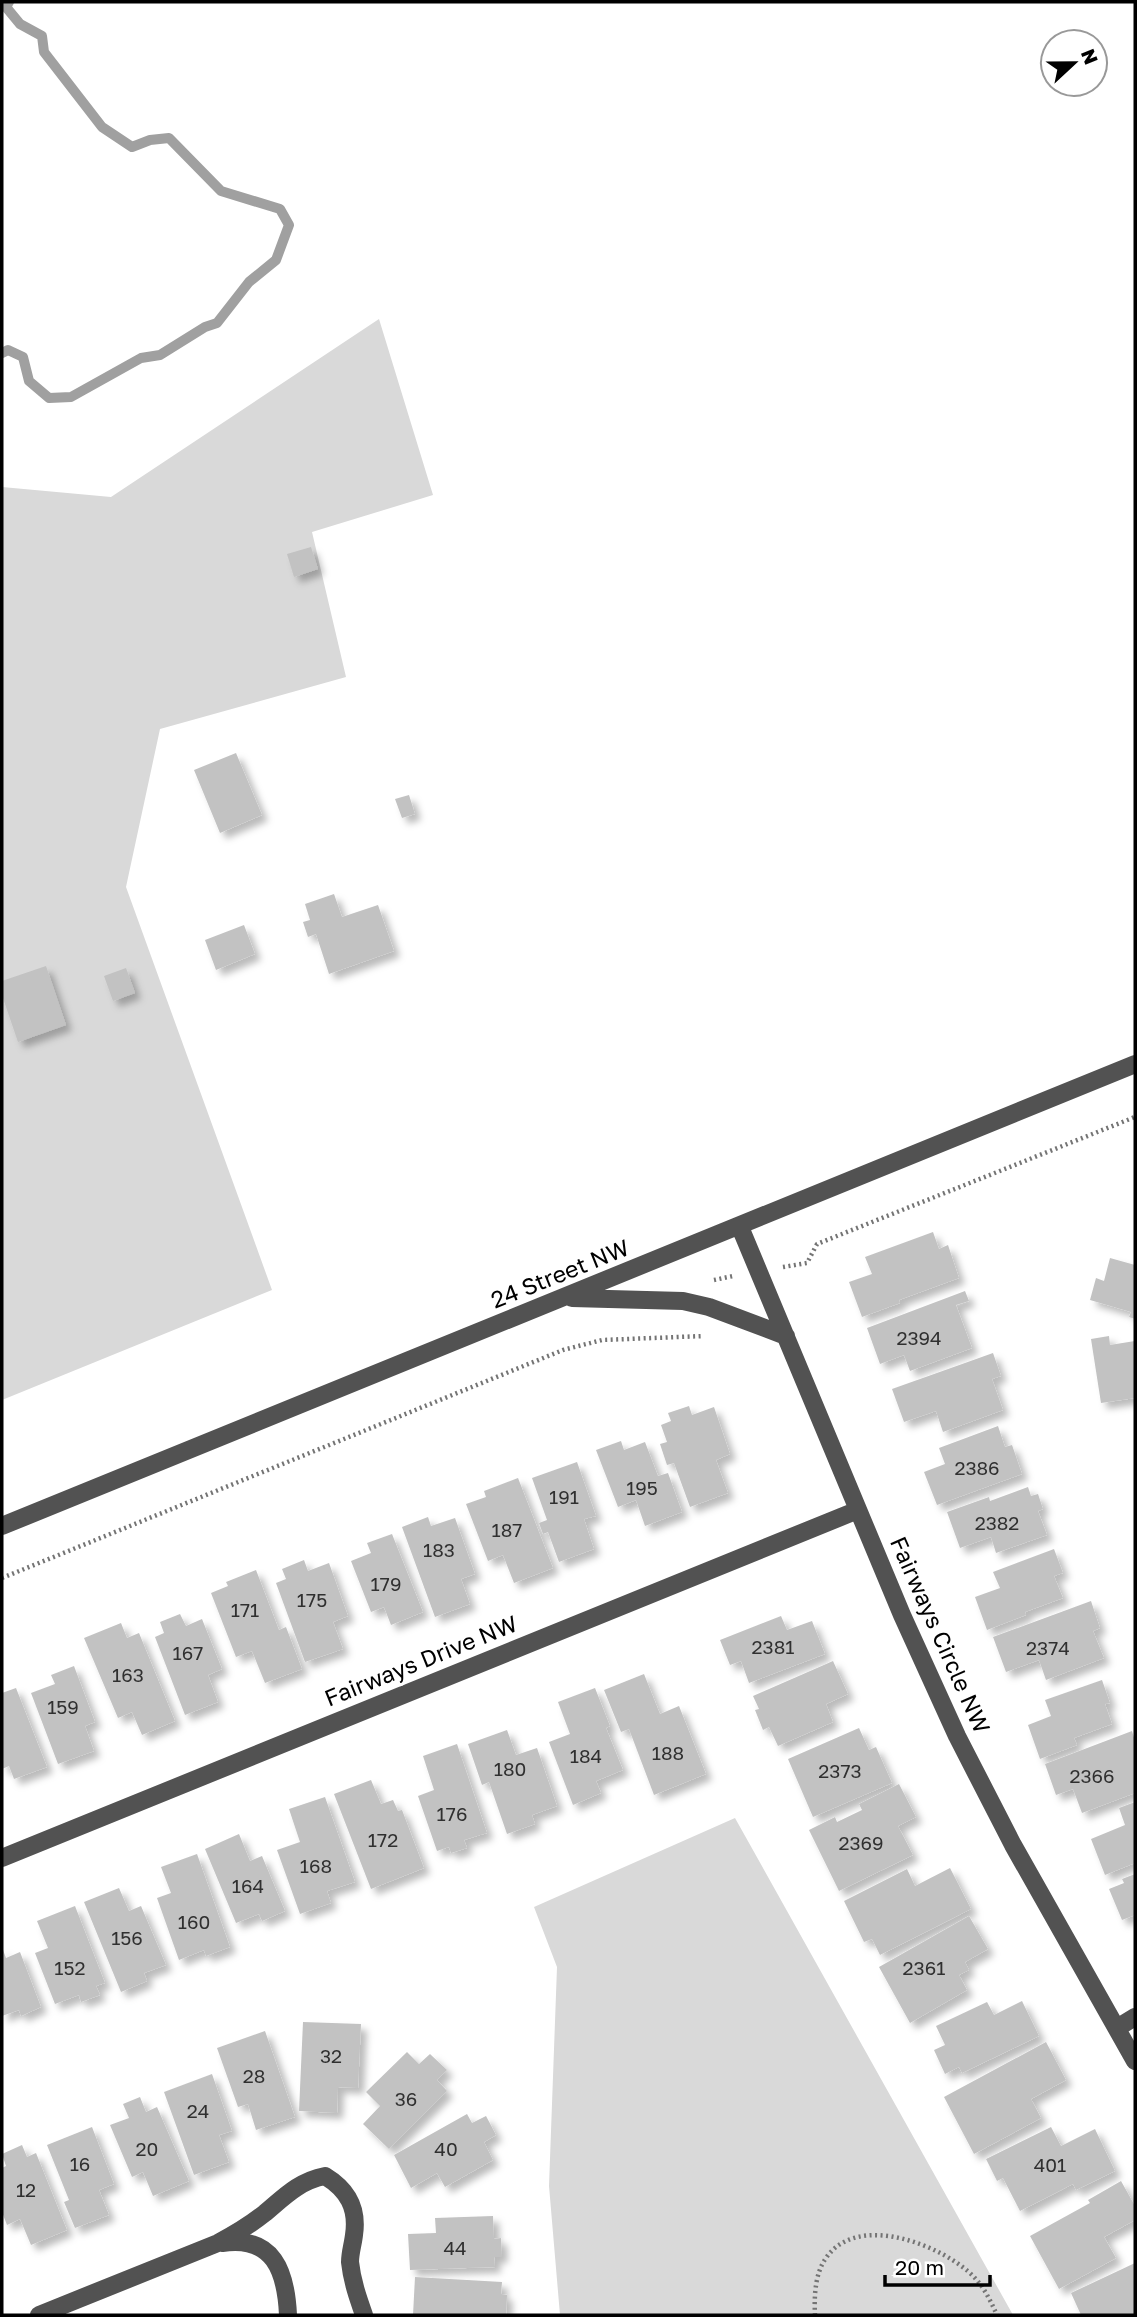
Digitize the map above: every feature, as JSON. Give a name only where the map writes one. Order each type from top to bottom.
[{"type":"street","name":"24 Street NW","points":[[2,1526],[1135,1064]]},
{"type":"street","name":"Fairways Circle NW","points":[[740,1227],[858,1510],[957,1735],[1013,1845],[1135,2062]]},
{"type":"street","points":[[565,1298],[683,1301],[709,1307],[786,1336]]},
{"type":"street","name":"Fairways Drive NW","points":[[2,1858],[858,1510]]},
{"type":"street","points":[[1117,2028],[1135,2017]]},
{"type":"street","points":[[38,2315],[218,2243],[239,2232],[291,2190],[310,2179],[325,2176],[346,2192],[354,2210],[355,2233],[350,2258],[354,2284],[364,2315]]},
{"type":"street","points":[[218,2243],[236,2241],[258,2247],[277,2262],[284,2281],[288,2315]]},
{"type":"path","points":[[807,1263],[817,1244],[1135,1117]]},
{"type":"path","points":[[2,1578],[563,1350],[602,1339],[706,1336]]},
{"type":"path","points":[[815,2315],[817,2282],[825,2259],[838,2245],[857,2237],[879,2235],[906,2239],[934,2249],[956,2262],[975,2278],[990,2299],[997,2315]]},
{"type":"shaded area","points":[[379,319],[433,495],[312,532],[346,677],[160,729],[126,887],[272,1290],[2,1400],[2,487],[111,497]]},
{"type":"shaded area","points":[[735,1818],[1013,2315],[560,2315],[549,2186],[557,1967],[534,1907]]},
{"type":"building","points":[[311,547],[318,569],[294,577],[287,554]]},
{"type":"building","points":[[236,753],[262,815],[220,833],[194,770]]},
{"type":"building","points":[[409,795],[415,814],[402,818],[395,799]]},
{"type":"building","points":[[334,894],[342,917],[378,905],[394,951],[329,974],[316,934],[308,937],[303,922],[310,920],[305,904]]},
{"type":"building","points":[[244,925],[255,954],[216,970],[205,940]]},
{"type":"building","points":[[46,966],[66,1025],[18,1042],[2,995],[2,981]]},
{"type":"building","points":[[126,968],[135,993],[113,1001],[104,976]]},
{"type":"building","points":[[933,1232],[939,1249],[948,1245],[959,1278],[862,1317],[849,1282],[872,1274],[865,1257]]},
{"type":"building","points":[[1110,1258],[1135,1265],[1135,1319],[1129,1317],[1131,1312],[1090,1300],[1096,1278],[1104,1281]]},
{"type":"building","points":[[965,1291],[969,1301],[956,1305],[972,1348],[910,1371],[904,1355],[880,1364],[867,1328]]},
{"type":"building","points":[[1109,1336],[1110,1345],[1135,1341],[1135,1398],[1101,1403],[1091,1339]]},
{"type":"building","points":[[993,1353],[1001,1376],[992,1379],[1003,1410],[943,1432],[936,1411],[904,1422],[892,1389]]},
{"type":"building","points":[[689,1406],[692,1415],[714,1407],[730,1454],[716,1460],[728,1493],[690,1507],[674,1463],[667,1465],[660,1444],[667,1442],[661,1425],[671,1421],[668,1413]]},
{"type":"building","points":[[998,1426],[1005,1447],[1012,1445],[1022,1474],[937,1505],[924,1472],[945,1464],[939,1448]]},
{"type":"building","points":[[621,1441],[624,1450],[645,1442],[658,1476],[668,1473],[682,1512],[645,1526],[636,1500],[618,1507],[596,1450]]},
{"type":"building","points":[[577,1462],[596,1516],[584,1519],[594,1549],[559,1562],[548,1532],[543,1534],[539,1523],[547,1520],[532,1478]]},
{"type":"building","points":[[518,1478],[553,1568],[514,1583],[503,1555],[488,1561],[466,1504],[486,1497],[484,1491]]},
{"type":"building","points":[[1028,1487],[1031,1496],[1038,1494],[1043,1509],[1038,1511],[1047,1535],[996,1553],[991,1537],[960,1548],[947,1512],[989,1497],[990,1501]]},
{"type":"building","points":[[428,1517],[431,1526],[455,1518],[475,1574],[461,1579],[470,1604],[435,1617],[402,1527]]},
{"type":"building","points":[[392,1534],[423,1612],[391,1625],[384,1607],[371,1612],[351,1561],[371,1553],[367,1543]]},
{"type":"building","points":[[1054,1549],[1063,1573],[1054,1576],[1063,1598],[987,1630],[975,1597],[1000,1588],[993,1572]]},
{"type":"building","points":[[304,1560],[308,1571],[329,1563],[348,1616],[333,1622],[343,1649],[305,1662],[276,1583],[286,1579],[282,1569]]},
{"type":"building","points":[[256,1570],[279,1630],[286,1627],[302,1669],[265,1683],[252,1651],[236,1657],[211,1593],[228,1586],[226,1582]]},
{"type":"building","points":[[1091,1601],[1100,1628],[1093,1631],[1104,1658],[1046,1680],[1039,1660],[1006,1672],[993,1637]]},
{"type":"building","points":[[180,1614],[186,1626],[202,1619],[222,1669],[208,1675],[218,1702],[185,1715],[155,1637],[164,1633],[160,1622]]},
{"type":"building","points":[[781,1616],[787,1630],[812,1621],[825,1654],[749,1683],[741,1661],[730,1665],[720,1640]]},
{"type":"building","points":[[121,1623],[127,1638],[139,1633],[175,1721],[142,1735],[132,1712],[118,1718],[84,1638]]},
{"type":"building","points":[[833,1661],[848,1694],[826,1704],[833,1722],[778,1746],[769,1727],[763,1730],[753,1696]]},
{"type":"building","points":[[74,1666],[95,1722],[85,1726],[94,1751],[58,1764],[31,1693],[55,1684],[51,1675]]},
{"type":"building","points":[[644,1674],[660,1714],[679,1706],[706,1774],[654,1795],[629,1729],[621,1732],[604,1690]]},
{"type":"building","points":[[1102,1680],[1110,1703],[1105,1704],[1112,1724],[1074,1738],[1077,1745],[1040,1759],[1028,1725],[1051,1716],[1045,1700]]},
{"type":"building","points":[[16,1688],[47,1767],[14,1779],[9,1766],[2,1769],[2,1693]]},
{"type":"building","points":[[595,1688],[610,1726],[606,1728],[623,1770],[596,1781],[601,1793],[573,1805],[549,1742],[570,1734],[558,1702]]},
{"type":"building","points":[[859,1728],[869,1750],[876,1747],[892,1783],[813,1817],[788,1759]]},
{"type":"building","points":[[507,1730],[516,1755],[537,1748],[557,1806],[532,1815],[535,1824],[507,1834],[489,1782],[482,1785],[468,1744]]},
{"type":"building","points":[[1132,1731],[1135,1741],[1135,1793],[1082,1813],[1073,1789],[1056,1795],[1045,1764]]},
{"type":"building","points":[[457,1744],[487,1833],[464,1840],[467,1848],[451,1853],[449,1847],[437,1851],[418,1796],[434,1790],[423,1756]]},
{"type":"building","points":[[371,1780],[381,1804],[393,1800],[398,1811],[402,1810],[424,1868],[371,1889],[334,1794]]},
{"type":"building","points":[[899,1784],[916,1817],[898,1826],[913,1855],[839,1891],[809,1830],[835,1817],[837,1822],[862,1810],[859,1804]]},
{"type":"building","points":[[325,1797],[355,1882],[327,1891],[331,1903],[300,1914],[277,1850],[300,1842],[289,1809]]},
{"type":"building","points":[[1135,1802],[1135,1863],[1105,1875],[1091,1839],[1125,1825],[1119,1808]]},
{"type":"building","points":[[239,1834],[250,1861],[262,1856],[285,1911],[262,1921],[259,1914],[236,1923],[205,1849]]},
{"type":"building","points":[[197,1854],[230,1947],[206,1956],[204,1950],[179,1960],[157,1898],[171,1893],[161,1867]]},
{"type":"building","points":[[950,1868],[971,1909],[880,1955],[872,1939],[864,1942],[844,1901],[907,1869],[915,1886]]},
{"type":"building","points":[[1135,1874],[1135,1915],[1122,1920],[1109,1889],[1124,1883],[1122,1879]]},
{"type":"building","points":[[119,1888],[129,1911],[141,1906],[166,1965],[144,1973],[147,1981],[121,1992],[84,1902]]},
{"type":"building","points":[[75,1906],[105,1983],[96,1986],[100,1995],[81,2002],[79,1995],[55,2004],[35,1953],[48,1948],[37,1921]]},
{"type":"building","points":[[969,1916],[988,1949],[965,1962],[969,1970],[959,1975],[967,1990],[910,2023],[879,1967]]},
{"type":"building","points":[[2,1947],[6,1958],[20,1952],[41,2007],[21,2016],[19,2010],[2,2016]]},
{"type":"building","points":[[1022,2001],[1039,2036],[962,2073],[959,2067],[945,2074],[934,2050],[945,2045],[936,2026],[987,2002],[994,2015]]},
{"type":"building","points":[[303,2022],[361,2024],[358,2088],[338,2087],[337,2113],[299,2111]]},
{"type":"building","points":[[265,2031],[295,2117],[256,2130],[248,2104],[238,2107],[217,2048]]},
{"type":"building","points":[[1046,2042],[1066,2080],[1031,2099],[1041,2118],[974,2154],[944,2097]]},
{"type":"building","points":[[407,2052],[419,2064],[430,2054],[447,2070],[437,2080],[447,2091],[389,2149],[363,2124],[380,2106],[366,2092]]},
{"type":"building","points":[[212,2074],[232,2131],[219,2135],[229,2162],[194,2175],[164,2092]]},
{"type":"building","points":[[140,2097],[146,2112],[157,2107],[189,2181],[153,2196],[143,2172],[132,2177],[110,2125],[129,2118],[123,2104]]},
{"type":"building","points":[[467,2114],[472,2123],[486,2116],[496,2135],[484,2142],[493,2160],[445,2187],[437,2173],[411,2188],[394,2155]]},
{"type":"building","points":[[92,2127],[114,2184],[99,2190],[109,2215],[75,2228],[64,2202],[69,2200],[47,2145]]},
{"type":"building","points":[[1051,2127],[1061,2146],[1095,2129],[1115,2171],[1076,2190],[1073,2184],[1020,2211],[1003,2178],[997,2181],[986,2159]]},
{"type":"building","points":[[22,2145],[27,2157],[36,2153],[67,2230],[31,2245],[20,2219],[7,2225],[2,2212],[2,2168],[6,2166],[2,2154]]},
{"type":"building","points":[[1121,2181],[1135,2206],[1135,2220],[1104,2237],[1116,2258],[1059,2289],[1030,2236],[1090,2203],[1088,2200]]},
{"type":"building","points":[[493,2216],[494,2239],[501,2238],[502,2257],[494,2257],[495,2267],[410,2270],[408,2234],[436,2233],[435,2218]]},
{"type":"building","points":[[1135,2263],[1135,2315],[1081,2315],[1071,2293]]},
{"type":"building","points":[[415,2277],[502,2282],[501,2294],[507,2295],[506,2315],[413,2315]]},
{"type":"waterway","points":[[2,353],[8,350],[23,357],[29,381],[49,398],[71,397],[141,358],[160,355],[205,327],[217,323],[249,282],[276,260],[289,225],[280,209],[221,191],[169,138],[150,140],[132,147],[102,127],[44,52],[42,36],[20,24],[6,7],[9,2]]}]
